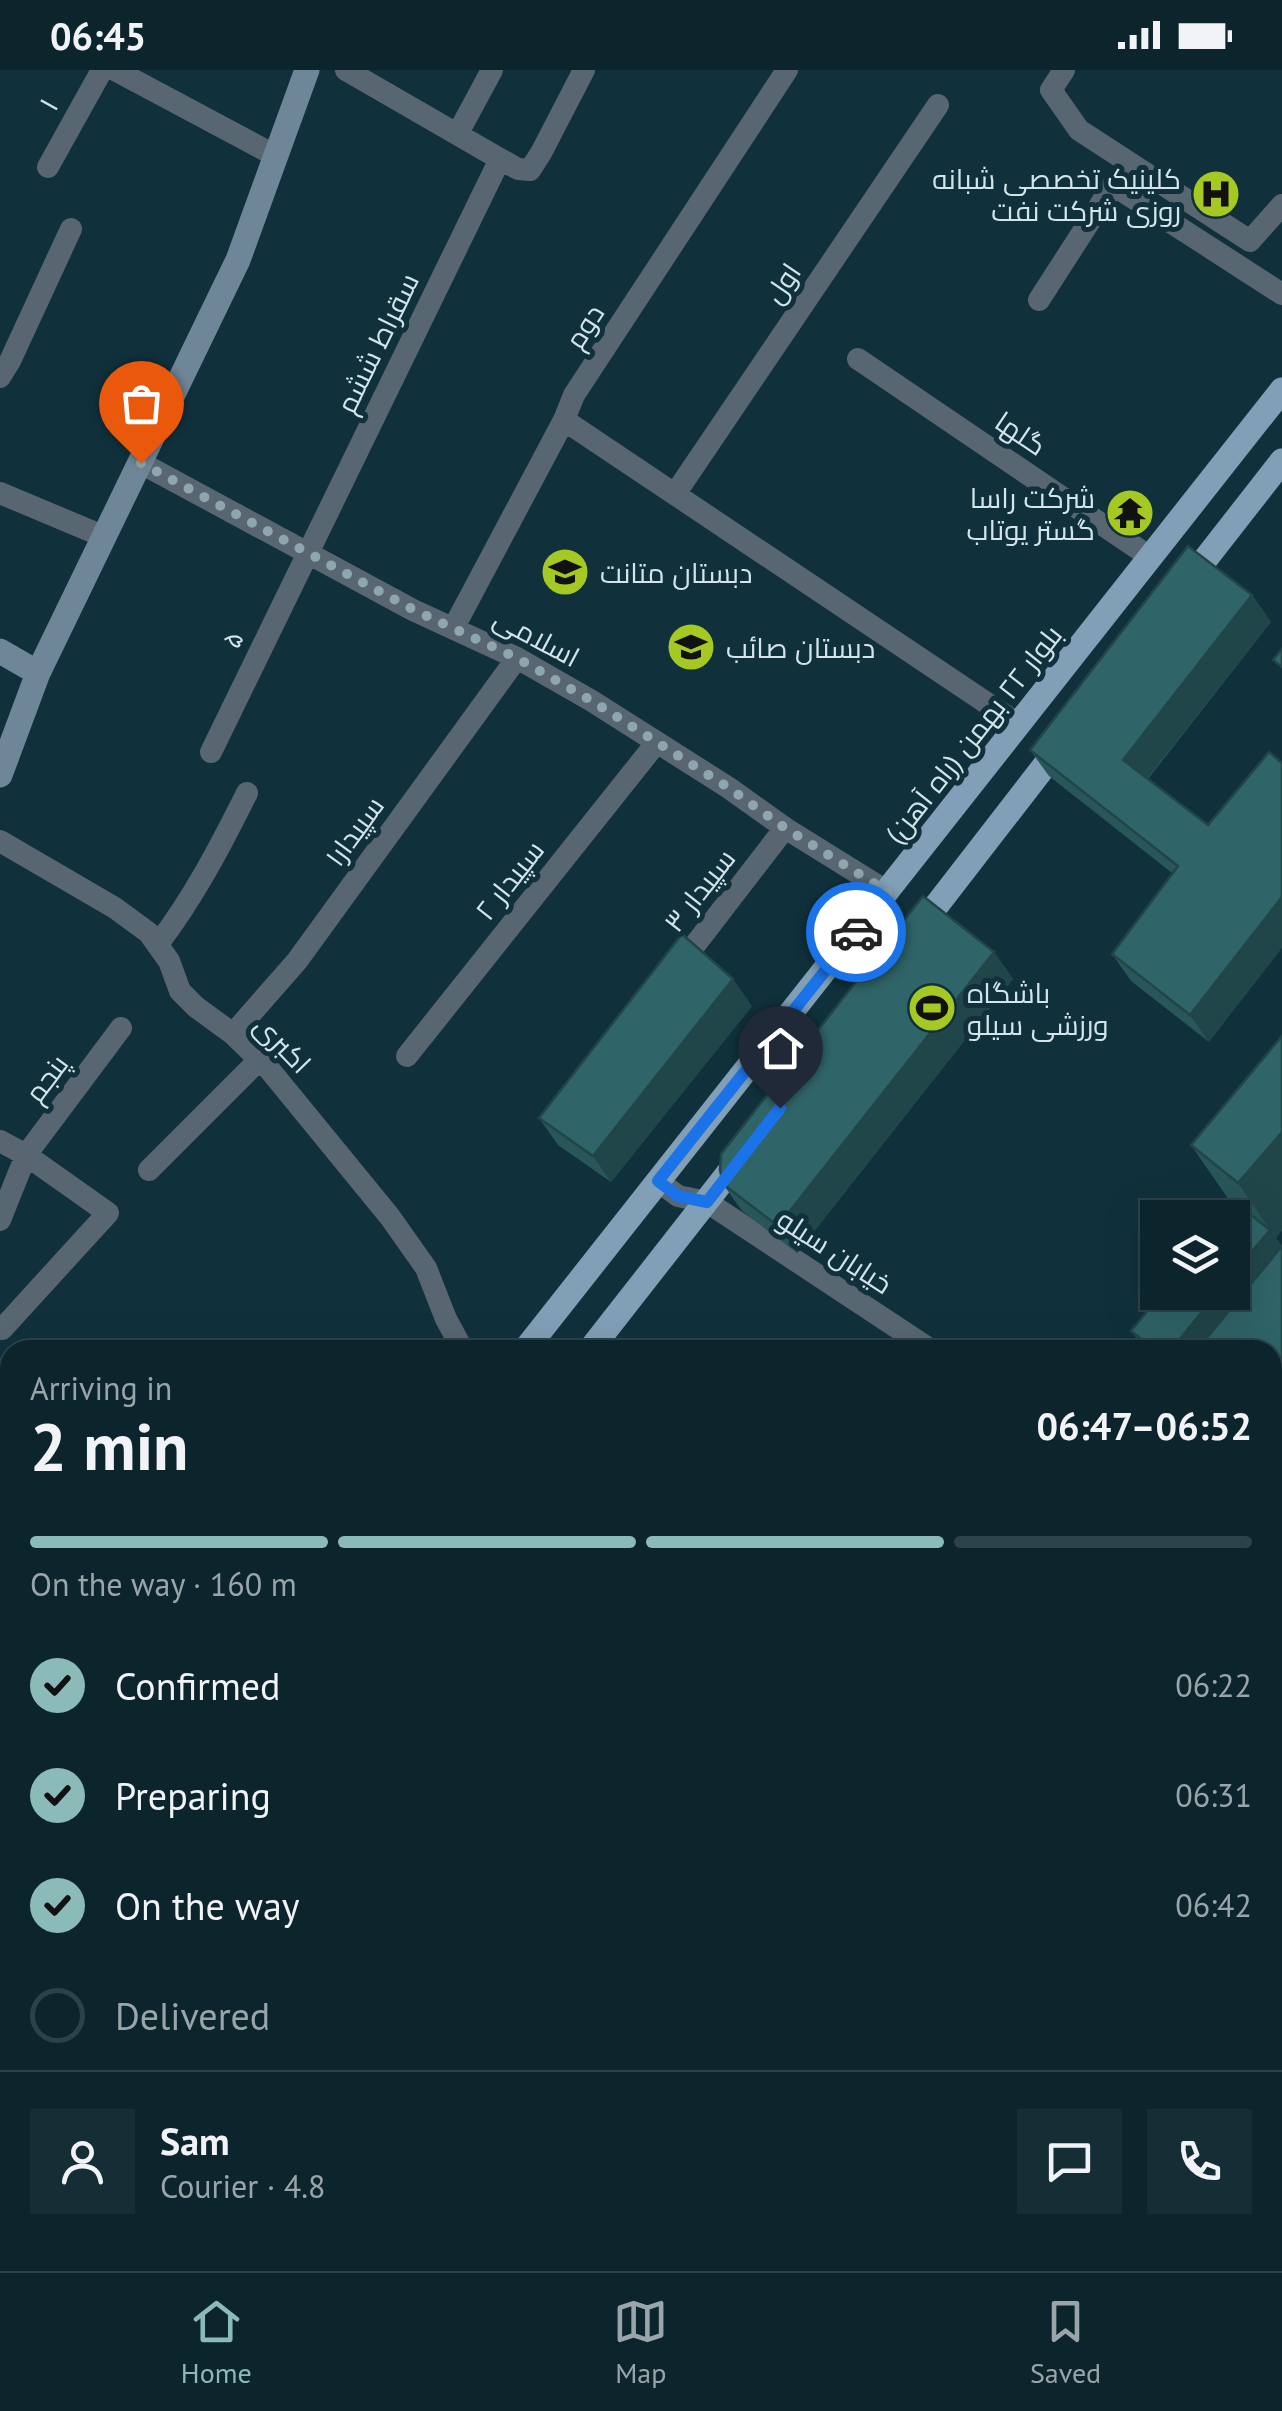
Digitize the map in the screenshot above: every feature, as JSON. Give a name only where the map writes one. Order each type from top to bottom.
[{"type":"main road","points":[[2,762],[38,672],[238,260],[307,70]]},
{"type":"main road","name":"بلوار ۲۲ بهمن (راه آهن)","points":[[533,1340],[1282,390]]},
{"type":"main road","points":[[1170,604],[1282,461]]},
{"type":"main road","points":[[0,650],[38,672]]},
{"type":"main road","points":[[902,950],[1073,730]]},
{"type":"main road","points":[[598,1340],[756,1139]]},
{"type":"street","name":"۱","points":[[48,168],[102,70]]},
{"type":"street","points":[[115,70],[276,156]]},
{"type":"street","points":[[346,70],[500,160],[530,170],[584,70]]},
{"type":"street","points":[[458,133],[492,70]]},
{"type":"street","name":"دوم","points":[[454,627],[574,395],[787,70]]},
{"type":"street","points":[[1064,70],[1050,90],[1079,130],[1250,241],[1282,205]]},
{"type":"street","name":"اول","points":[[675,494],[938,105]]},
{"type":"street","name":"سقراط ششم","points":[[308,552],[500,160]]},
{"type":"street","points":[[1040,300],[1113,184],[1282,294]]},
{"type":"street","points":[[0,377],[71,228]]},
{"type":"street","name":"گلها","points":[[858,360],[1150,557]]},
{"type":"street","points":[[564,420],[1018,724]]},
{"type":"street","name":"اسلامی","points":[[141,463],[414,610],[517,658],[592,701],[888,892]]},
{"type":"street","points":[[0,494],[105,537]]},
{"type":"street","name":"۵","points":[[211,752],[308,552]]},
{"type":"street","name":"سپیدار۱","points":[[233,1034],[297,961],[517,658]]},
{"type":"street","name":"سپیدار ۲","points":[[407,1056],[657,742]]},
{"type":"street","points":[[158,944],[217,853],[248,793]]},
{"type":"street","name":"سپیدار ۳","points":[[668,980],[785,828]]},
{"type":"street","name":"اکبری","points":[[0,841],[115,908],[149,933],[168,962],[180,991],[270,1069],[390,1217],[426,1268],[458,1340]]},
{"type":"street","name":"پنجم","points":[[0,1220],[26,1155],[121,1028]]},
{"type":"street","points":[[149,1170],[259,1060]]},
{"type":"street","points":[[0,1141],[108,1213],[0,1328]]},
{"type":"street","name":"خیابان سیلو","points":[[658,1181],[678,1196],[707,1202],[915,1340]]},
{"type":"building","points":[[1188,546],[1252,595],[1123,760],[1208,825],[1269,752],[1282,763],[1282,897],[1190,1015],[1112,954],[1178,866],[1030,750]]},
{"type":"building","points":[[1282,649],[1282,667],[1273,660]]},
{"type":"building","points":[[923,896],[994,952],[778,1226],[723,1184],[721,1154]]},
{"type":"building","points":[[682,934],[733,979],[593,1156],[539,1118]]},
{"type":"building","points":[[1282,1036],[1282,1132],[1238,1183],[1191,1145]]},
{"type":"building","points":[[1250,1214],[1270,1230],[1250,1254]]},
{"type":"building","points":[[1282,1246],[1282,1340],[1205,1340],[1230,1310],[1250,1310],[1250,1285]]},
{"type":"building","points":[[1148,1310],[1203,1310],[1179,1340],[1142,1340],[1131,1331]]},
{"type":"way so far","points":[[141,463],[414,610],[517,658],[592,701],[888,892],[856,932]]},
{"type":"place","name":"کلینیک تخصصی شبانه روزی شرکت نفت","points":[[1216,194]]},
{"type":"place","name":"شرکت راسا گستر یوتاب","points":[[1130,513]]},
{"type":"place","name":"دبستان متانت","points":[[565,572]]},
{"type":"place","name":"دبستان صائب","points":[[691,647]]},
{"type":"place","name":"باشگاه ورزشی سیلو","points":[[932,1008]]},
{"type":"route","points":[[780,1108],[707,1202],[678,1196],[658,1181],[856,932]]}]
